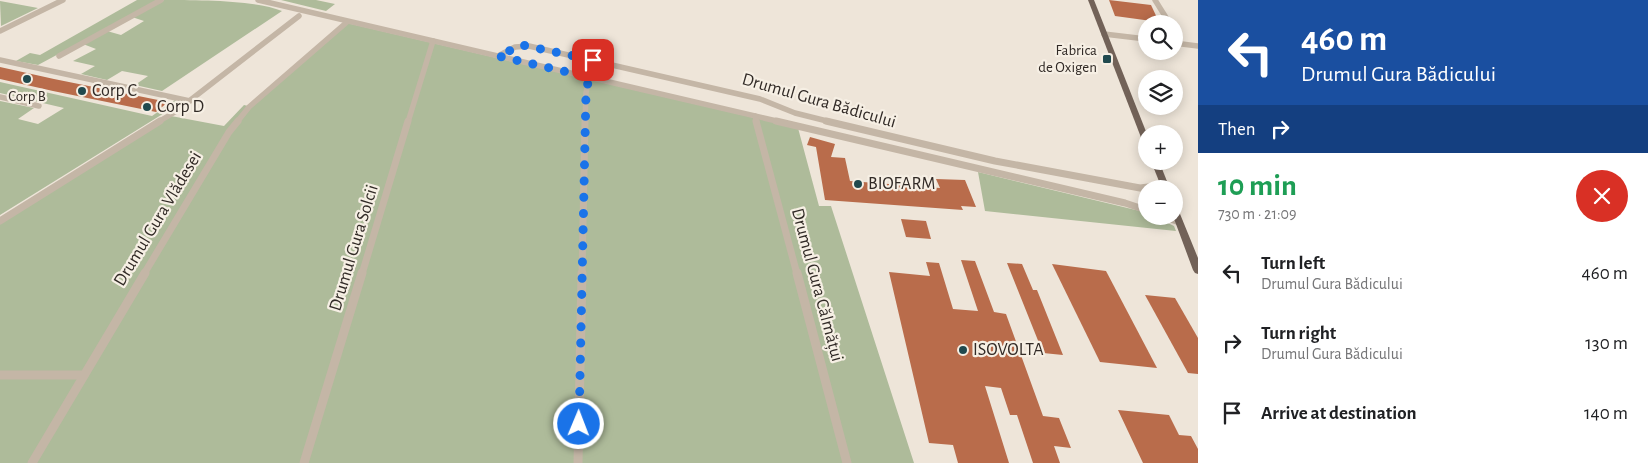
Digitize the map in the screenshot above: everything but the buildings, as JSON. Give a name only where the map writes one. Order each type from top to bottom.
[{"type":"main road","points":[[1091,0],[1140,125]]},
{"type":"main road","points":[[1180,225],[1198,270]]},
{"type":"street","points":[[0,31],[63,0]]},
{"type":"street","points":[[59,56],[161,0]]},
{"type":"street","points":[[258,0],[273,2],[302,13]]},
{"type":"street","points":[[1155,0],[1164,15]]},
{"type":"street","points":[[0,221],[161,121],[190,101],[302,13]]},
{"type":"street","name":"Drumul Gura Bădicului","points":[[302,13],[589,77],[1138,207]]},
{"type":"street","name":"Drumul Gura Vlădesei","points":[[32,463],[238,119],[263,94],[347,22]]},
{"type":"street","points":[[1104,34],[1138,38]]},
{"type":"street","name":"Drumul Gura Solcii","points":[[304,463],[433,41]]},
{"type":"street","points":[[1183,44],[1198,46]]},
{"type":"street","name":"Drumul Gura Bădicului","points":[[498,56],[516,47],[529,46],[760,99],[806,117],[995,161],[1138,188]]},
{"type":"street","points":[[0,60],[190,101]]},
{"type":"street","points":[[578,463],[586,93],[589,77]]},
{"type":"street","points":[[0,97],[39,106]]},
{"type":"street","points":[[775,121],[783,108]]},
{"type":"street","name":"Drumul Gura Călmățui","points":[[755,116],[847,463]]},
{"type":"street","points":[[0,376],[84,375]]},
{"type":"green space","points":[[137,0],[159,0],[38,65],[16,61],[30,53],[40,55]]},
{"type":"green space","points":[[164,0],[241,3],[270,7],[282,11],[162,91],[135,85],[148,76],[122,71],[107,80],[81,74],[95,66],[73,61],[96,49],[83,44],[107,31],[121,35],[144,21],[132,17]]},
{"type":"green space","points":[[281,0],[316,0],[335,4],[326,11]]},
{"type":"green space","points":[[0,1],[38,8],[1,26]]},
{"type":"green space","points":[[347,23],[798,128],[819,206],[831,206],[914,463],[0,463],[0,224],[171,116],[224,126],[244,105],[248,106]]},
{"type":"green space","points":[[0,82],[152,116],[175,100],[182,102],[0,215],[0,101],[34,108],[18,119],[38,124],[64,108],[0,93]]},
{"type":"green space","points":[[978,172],[1138,211],[1138,225],[1172,225],[1176,231],[985,211]]},
{"type":"place","name":"Fabrica de Oxigen","points":[[1107,59]]},
{"type":"place","name":"Corp B","points":[[27,79]]},
{"type":"place","name":"Corp C","points":[[82,91]]},
{"type":"place","name":"Corp D","points":[[147,107]]},
{"type":"place","name":"BIOFARM","points":[[858,184]]},
{"type":"place","name":"ISOVOLTA","points":[[963,350]]},
{"type":"route","points":[[579,424],[586,89],[589,77],[498,56],[522,45],[593,60]]}]
